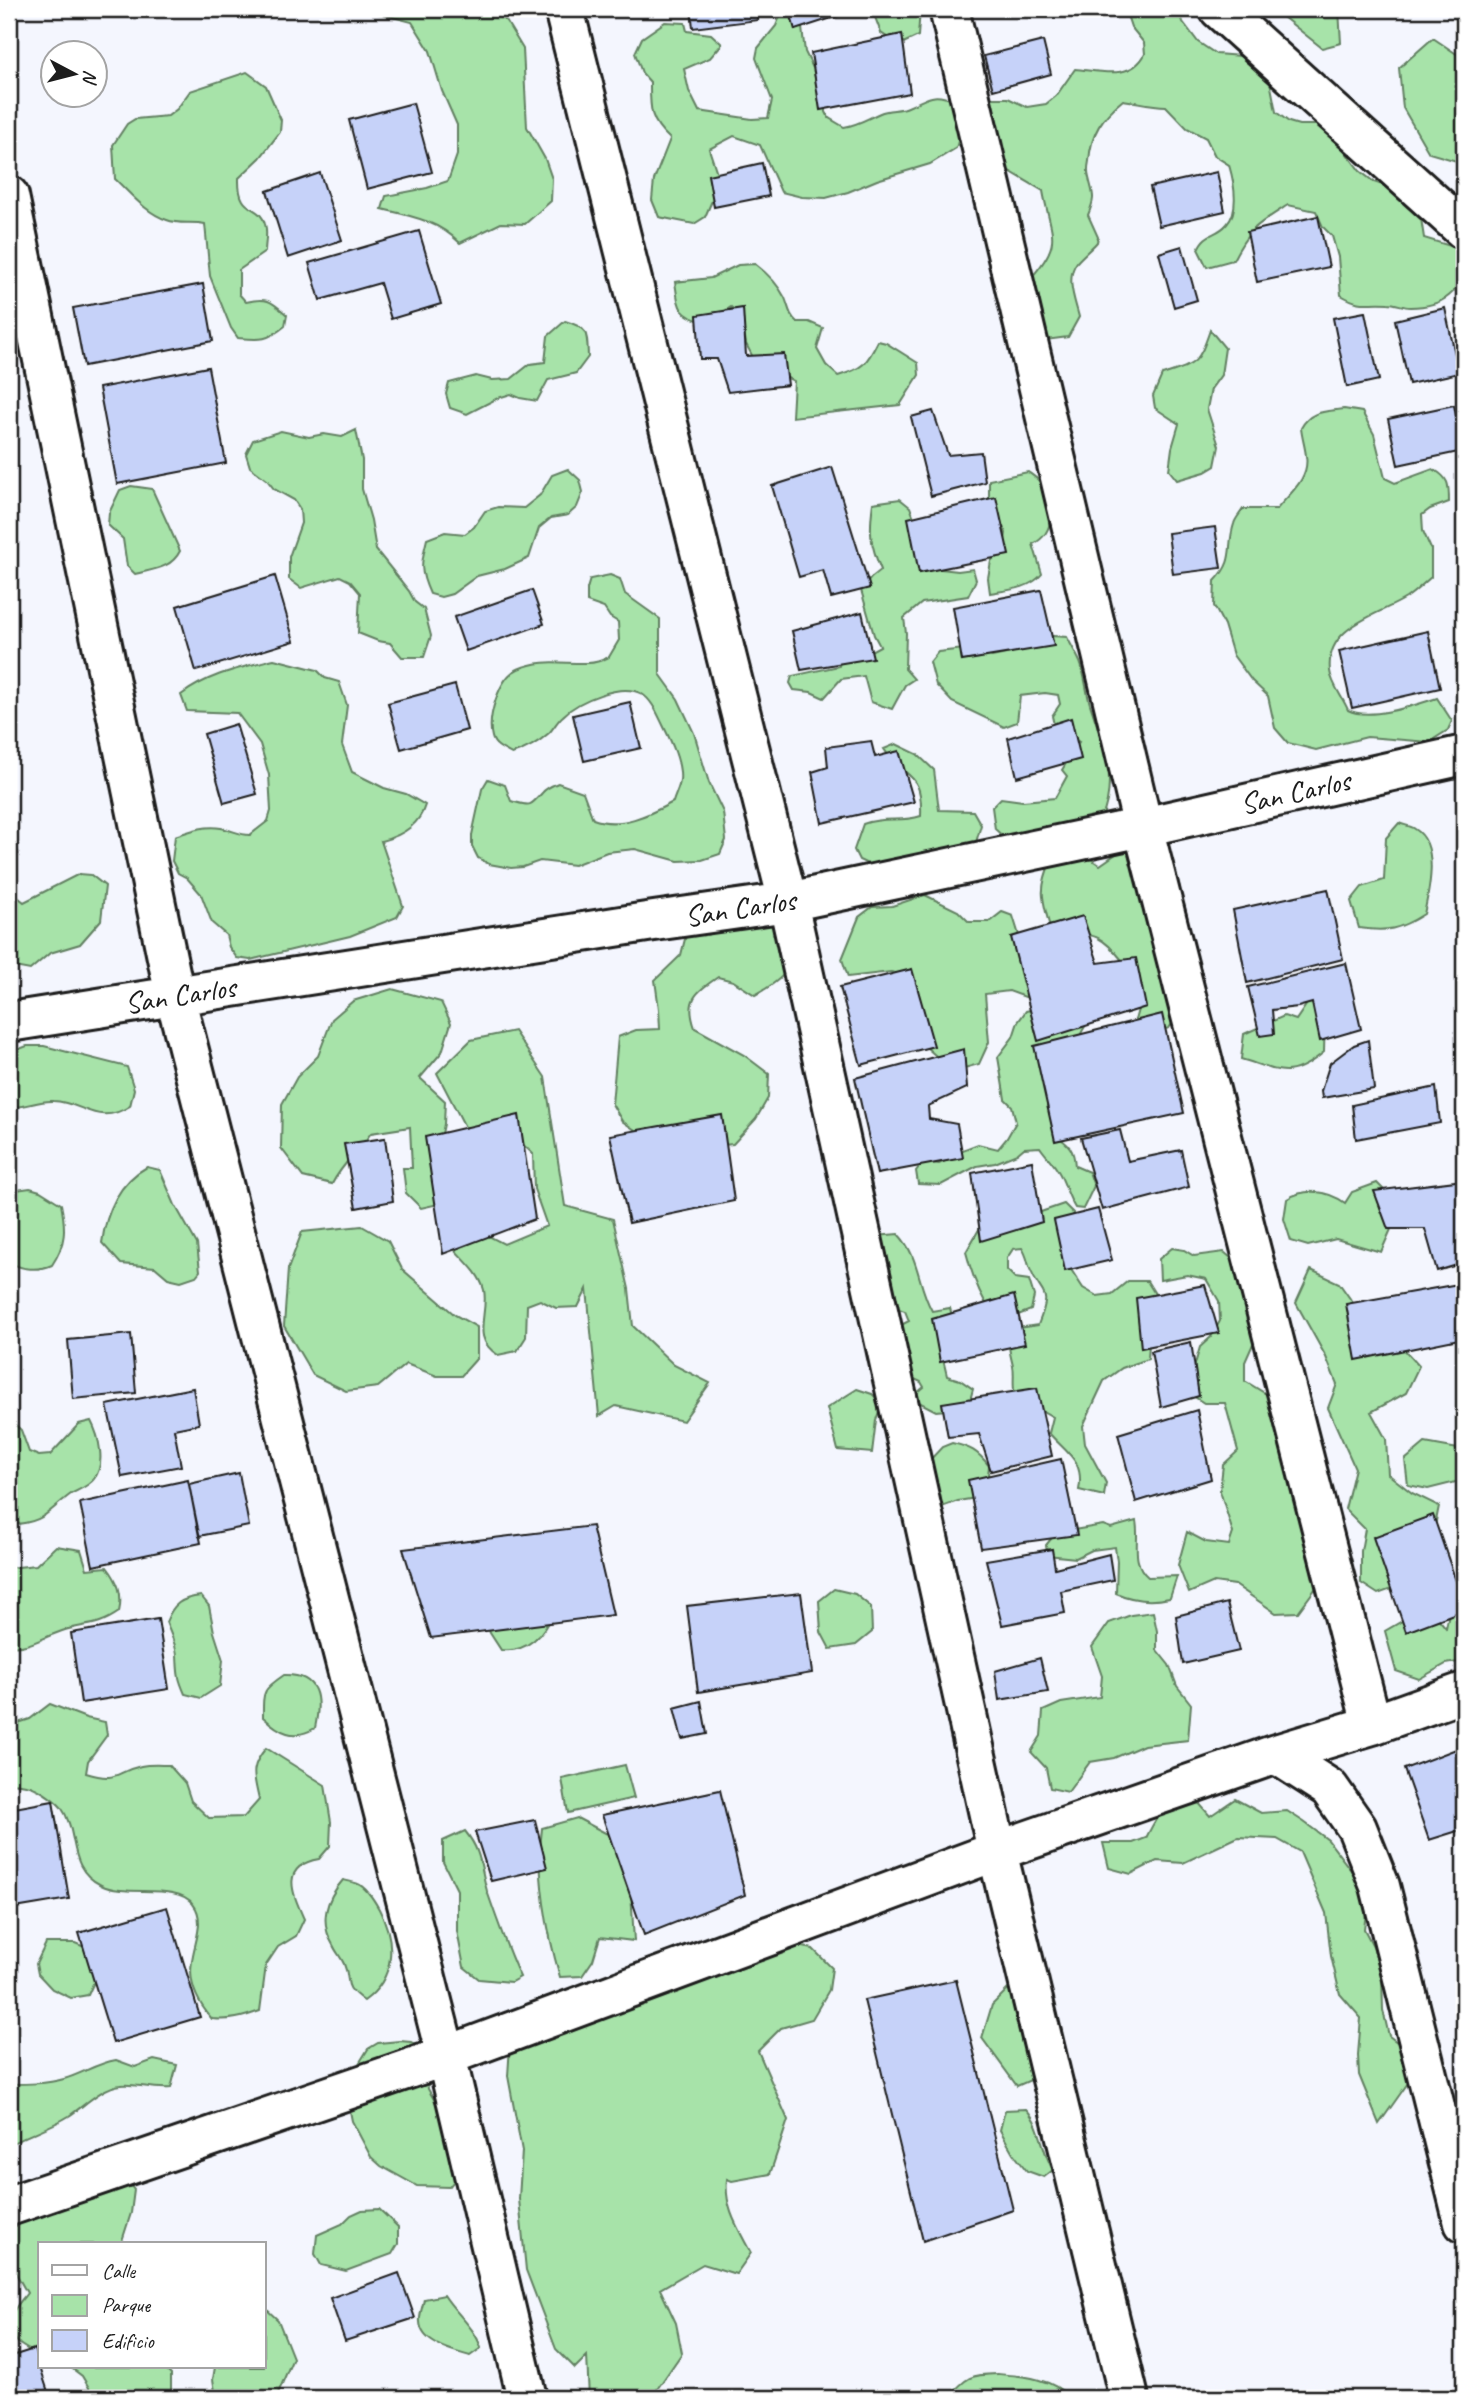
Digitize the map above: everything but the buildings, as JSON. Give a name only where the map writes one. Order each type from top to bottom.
[{"type":"street","points":[[564,9],[788,902],[997,1851],[1129,2398]]},
{"type":"street","points":[[949,9],[1143,827],[1372,1725]]},
{"type":"street","points":[[1219,9],[1464,230]]},
{"type":"street","points":[[9,196],[175,996],[446,2056],[527,2398]]},
{"type":"street","name":"San Carlos","points":[[9,1022],[788,902],[1143,827],[1464,754]]},
{"type":"street","points":[[9,2206],[446,2056],[997,1851],[1464,1692]]},
{"type":"street","points":[[1276,1754],[1329,1788],[1357,1828],[1380,1886],[1464,2223]]},
{"type":"green space","points":[[362,9],[489,9],[506,21],[523,49],[527,127],[545,159],[552,179],[551,201],[525,224],[501,223],[460,243],[434,224],[382,209],[386,196],[448,181],[457,155],[457,125],[442,91],[430,51],[412,22]]},
{"type":"green space","points":[[783,9],[786,9],[802,28],[805,52],[813,68],[820,100],[829,118],[844,127],[883,112],[905,108],[930,97],[947,98],[955,101],[962,128],[956,148],[930,164],[848,192],[826,198],[802,197],[781,192],[760,145],[734,136],[709,149],[720,182],[705,217],[694,224],[659,217],[652,200],[654,180],[670,139],[654,120],[650,82],[642,73],[635,53],[642,38],[665,22],[685,23],[687,31],[711,34],[722,44],[710,58],[684,69],[689,91],[699,111],[752,119],[768,118],[772,100],[756,58],[758,48],[776,26]]},
{"type":"green space","points":[[872,9],[920,9],[918,36],[899,45],[881,33]]},
{"type":"green space","points":[[1125,9],[1179,9],[1183,22],[1198,42],[1216,54],[1241,56],[1268,71],[1276,112],[1289,122],[1320,125],[1331,133],[1360,171],[1374,182],[1404,192],[1420,212],[1424,238],[1454,247],[1464,259],[1460,281],[1449,296],[1432,304],[1407,307],[1391,303],[1359,303],[1348,299],[1341,295],[1338,257],[1332,236],[1323,227],[1316,211],[1288,205],[1255,228],[1233,260],[1207,267],[1198,249],[1204,239],[1227,224],[1235,203],[1229,165],[1215,156],[1206,138],[1187,128],[1166,106],[1123,100],[1099,126],[1090,151],[1088,171],[1093,200],[1088,215],[1098,237],[1097,242],[1073,268],[1071,282],[1079,317],[1068,337],[1046,340],[1030,279],[1048,256],[1051,246],[1051,229],[1043,191],[989,159],[981,98],[1008,98],[1027,107],[1046,104],[1056,96],[1075,69],[1114,72],[1132,68],[1145,54],[1144,43],[1131,27]]},
{"type":"green space","points":[[1273,9],[1339,9],[1341,43],[1322,48]]},
{"type":"green space","points":[[1433,38],[1464,59],[1464,161],[1460,162],[1429,153],[1403,108],[1399,68]]},
{"type":"green space","points":[[247,72],[266,86],[281,120],[280,132],[260,158],[239,178],[242,198],[262,217],[266,234],[265,252],[239,270],[239,294],[246,302],[269,301],[287,315],[285,326],[268,337],[258,339],[238,338],[231,328],[210,276],[205,224],[159,217],[139,202],[115,179],[113,145],[127,124],[135,119],[168,116],[177,109],[190,91]]},
{"type":"green space","points":[[755,264],[779,288],[797,322],[809,322],[823,328],[817,349],[826,365],[838,376],[863,365],[878,341],[886,343],[918,363],[919,375],[900,405],[792,417],[794,381],[756,363],[746,344],[742,317],[731,307],[706,323],[690,317],[682,309],[675,282],[711,278],[738,265]]},
{"type":"green space","points":[[565,321],[579,326],[587,337],[588,357],[576,373],[548,380],[537,401],[511,394],[467,414],[450,408],[446,394],[449,383],[476,376],[492,380],[511,379],[530,364],[545,362],[548,336]]},
{"type":"green space","points":[[1210,330],[1225,348],[1221,375],[1211,389],[1207,409],[1219,446],[1215,466],[1205,472],[1177,480],[1169,470],[1179,424],[1155,408],[1153,396],[1162,375],[1189,365],[1199,357]]},
{"type":"green space","points":[[1344,409],[1362,412],[1374,434],[1385,478],[1395,483],[1433,469],[1442,475],[1448,486],[1449,502],[1422,515],[1423,531],[1431,549],[1431,577],[1406,598],[1355,624],[1336,643],[1331,656],[1331,676],[1348,710],[1357,713],[1380,713],[1437,698],[1452,721],[1448,730],[1429,742],[1367,737],[1316,750],[1288,743],[1275,728],[1268,696],[1252,681],[1233,655],[1224,625],[1214,606],[1215,581],[1228,560],[1236,518],[1243,509],[1277,509],[1298,485],[1305,471],[1306,456],[1301,428],[1305,422],[1314,415]]},
{"type":"green space","points":[[356,430],[362,460],[362,489],[376,550],[415,602],[424,609],[431,636],[424,657],[402,657],[390,643],[358,633],[360,593],[350,581],[340,576],[301,588],[289,579],[289,557],[301,523],[300,509],[294,500],[274,489],[250,467],[246,454],[253,440],[281,431],[309,437],[324,434],[342,437]]},
{"type":"green space","points":[[568,469],[580,480],[583,492],[577,507],[568,515],[551,518],[539,528],[529,558],[505,569],[477,576],[452,594],[441,597],[430,594],[422,566],[427,539],[445,532],[465,534],[474,527],[485,511],[498,507],[524,508],[540,495],[552,475]]},
{"type":"green space","points":[[1028,472],[1041,483],[1051,508],[1046,532],[1033,544],[1042,574],[1025,586],[990,593],[988,578],[991,561],[1004,548],[1006,533],[989,498],[989,480]]},
{"type":"green space","points":[[131,486],[152,489],[180,551],[167,565],[135,574],[127,566],[123,539],[108,525],[109,513],[120,490]]},
{"type":"green space","points":[[900,499],[910,507],[933,568],[958,571],[973,569],[976,580],[968,596],[922,603],[904,618],[905,669],[914,679],[905,685],[892,709],[871,702],[864,676],[841,679],[824,698],[811,692],[794,690],[790,683],[792,676],[839,666],[841,653],[869,652],[880,646],[874,635],[861,590],[881,570],[871,538],[873,503]]},
{"type":"green space","points":[[610,575],[620,579],[625,594],[660,619],[660,674],[678,699],[694,733],[709,783],[723,812],[726,840],[720,854],[702,860],[678,861],[635,849],[607,852],[574,865],[540,861],[511,868],[489,864],[478,858],[472,846],[482,789],[488,779],[505,785],[511,801],[526,805],[558,783],[583,792],[593,819],[603,822],[634,819],[673,802],[680,781],[678,760],[657,712],[642,694],[623,690],[589,699],[570,710],[541,740],[512,754],[497,745],[492,737],[493,709],[500,689],[511,673],[536,664],[591,663],[609,657],[619,640],[618,622],[610,617],[604,608],[587,602],[587,589],[590,579]]},
{"type":"green space","points":[[1067,637],[1082,667],[1107,761],[1109,790],[1106,804],[1101,820],[1008,841],[995,829],[992,807],[1001,798],[1023,801],[1055,798],[1067,776],[1062,770],[1079,742],[1055,729],[1052,716],[1060,704],[1058,695],[1045,693],[1020,696],[1017,722],[1004,727],[952,702],[936,685],[930,662],[938,652],[973,648],[992,657],[1011,653],[1037,638]]},
{"type":"green space","points":[[274,659],[317,670],[325,678],[339,682],[347,705],[342,745],[352,772],[384,788],[406,794],[425,805],[418,819],[408,829],[381,841],[403,906],[397,917],[350,936],[250,960],[237,958],[229,947],[226,935],[212,923],[201,894],[187,878],[178,873],[172,861],[175,836],[209,827],[250,835],[268,821],[271,811],[269,775],[260,744],[237,713],[187,711],[181,695],[214,677]]},
{"type":"green space","points":[[896,744],[917,754],[934,770],[939,810],[973,811],[981,825],[975,846],[872,866],[859,860],[854,850],[863,824],[921,816],[921,801],[915,782],[884,749]]},
{"type":"green space","points":[[1399,823],[1415,829],[1428,845],[1431,868],[1424,914],[1407,924],[1393,928],[1359,928],[1351,901],[1362,887],[1384,880],[1386,838]]},
{"type":"green space","points":[[1162,843],[1173,861],[1180,888],[1177,1017],[1169,1028],[1156,1032],[1131,1030],[1140,998],[1139,988],[1132,975],[1116,953],[1098,938],[1050,927],[1043,899],[1043,885],[1052,858],[1084,855],[1100,865],[1126,847]]},
{"type":"green space","points":[[79,874],[91,875],[105,886],[101,920],[80,944],[50,953],[30,970],[9,966],[9,890],[24,902]]},
{"type":"green space","points":[[925,895],[958,911],[969,922],[989,922],[1002,912],[1013,916],[1022,945],[1028,998],[1009,991],[985,994],[989,1042],[979,1064],[961,1069],[945,1064],[926,1047],[911,976],[891,972],[848,977],[842,959],[859,917],[872,907],[892,906]]},
{"type":"green space","points":[[803,919],[791,964],[778,980],[755,995],[733,981],[718,977],[698,993],[692,1004],[695,1028],[744,1055],[769,1074],[768,1098],[756,1119],[733,1144],[712,1146],[654,1143],[622,1121],[612,1104],[618,1037],[636,1030],[660,1029],[655,980],[681,955],[689,923]]},
{"type":"green space","points":[[392,989],[441,1002],[451,1023],[442,1052],[420,1078],[445,1101],[438,1153],[443,1203],[421,1208],[406,1193],[403,1168],[412,1168],[410,1127],[371,1133],[332,1184],[303,1177],[281,1148],[282,1104],[297,1077],[318,1056],[332,1019],[353,1001]]},
{"type":"green space","points":[[1315,992],[1325,1015],[1324,1052],[1302,1067],[1284,1071],[1241,1059],[1244,1034],[1284,1016],[1296,1020]]},
{"type":"green space","points":[[1044,1007],[1089,1020],[1070,1061],[1055,1135],[1070,1148],[1075,1166],[1089,1172],[1094,1186],[1083,1209],[1075,1208],[1058,1171],[1040,1147],[1024,1148],[1017,1154],[995,1163],[977,1166],[941,1185],[918,1184],[916,1171],[923,1162],[939,1164],[978,1144],[998,1149],[1007,1138],[1016,1122],[1012,1106],[1005,1099],[998,1057],[1013,1037],[1018,1022],[1026,1011]]},
{"type":"green space","points":[[514,1031],[545,1077],[565,1206],[613,1219],[629,1289],[633,1326],[674,1365],[710,1383],[683,1421],[616,1406],[599,1416],[587,1289],[578,1307],[556,1308],[540,1300],[527,1305],[526,1337],[517,1351],[498,1355],[485,1341],[482,1325],[485,1299],[482,1284],[476,1273],[454,1249],[487,1235],[504,1244],[547,1226],[534,1189],[533,1154],[505,1128],[465,1127],[437,1073],[471,1040]]},
{"type":"green space","points":[[27,1046],[44,1046],[127,1067],[134,1089],[130,1106],[108,1114],[53,1101],[10,1107],[9,1053]]},
{"type":"green space","points":[[147,1167],[160,1170],[175,1205],[197,1244],[200,1271],[196,1276],[181,1281],[168,1278],[155,1267],[121,1264],[102,1243],[107,1220],[116,1199],[129,1181]]},
{"type":"green space","points":[[1377,1183],[1398,1204],[1396,1218],[1381,1252],[1336,1239],[1308,1246],[1291,1241],[1284,1219],[1287,1199],[1301,1193],[1316,1192],[1331,1195],[1345,1203],[1352,1192]]},
{"type":"green space","points":[[30,1188],[61,1204],[64,1221],[64,1236],[57,1257],[52,1265],[36,1269],[19,1267],[9,1262],[9,1191]]},
{"type":"green space","points":[[1064,1204],[1073,1213],[1070,1268],[1083,1288],[1097,1296],[1112,1294],[1128,1281],[1147,1281],[1155,1294],[1139,1313],[1149,1343],[1148,1359],[1122,1368],[1104,1381],[1083,1426],[1085,1444],[1106,1483],[1104,1496],[1079,1490],[1079,1471],[1076,1464],[1049,1433],[1053,1417],[1015,1395],[1014,1369],[1009,1350],[1011,1338],[1018,1328],[1038,1325],[1045,1304],[1044,1294],[1034,1278],[1024,1251],[1022,1248],[1013,1249],[1007,1258],[1007,1270],[1015,1278],[1029,1280],[1034,1296],[1031,1310],[1013,1317],[994,1317],[977,1286],[966,1252],[981,1226],[1009,1223]]},
{"type":"green space","points":[[362,1226],[388,1241],[402,1269],[455,1315],[477,1327],[477,1358],[461,1376],[437,1376],[406,1364],[378,1387],[346,1391],[313,1375],[284,1326],[288,1269],[302,1232]]},
{"type":"green space","points":[[898,1234],[914,1261],[932,1311],[950,1308],[953,1320],[942,1355],[947,1376],[960,1380],[973,1389],[968,1408],[936,1411],[911,1398],[924,1387],[921,1382],[908,1376],[895,1328],[909,1321],[905,1311],[890,1306],[876,1236]]},
{"type":"green space","points":[[1172,1248],[1184,1250],[1194,1256],[1224,1252],[1238,1264],[1257,1335],[1245,1362],[1245,1381],[1279,1402],[1318,1585],[1298,1612],[1276,1613],[1235,1585],[1214,1582],[1189,1593],[1178,1565],[1187,1532],[1206,1542],[1229,1545],[1233,1533],[1220,1491],[1223,1465],[1238,1451],[1225,1403],[1204,1403],[1187,1392],[1200,1347],[1211,1337],[1220,1321],[1219,1301],[1206,1279],[1187,1275],[1160,1280],[1159,1259]]},
{"type":"green space","points":[[1311,1270],[1339,1283],[1356,1307],[1402,1347],[1419,1366],[1406,1393],[1371,1412],[1386,1439],[1388,1474],[1412,1493],[1439,1506],[1431,1546],[1400,1586],[1378,1594],[1361,1583],[1361,1551],[1365,1529],[1345,1509],[1355,1468],[1328,1408],[1337,1384],[1326,1357],[1296,1303]]},
{"type":"green space","points":[[857,1389],[872,1394],[882,1403],[876,1420],[872,1453],[838,1450],[827,1408]]},
{"type":"green space","points":[[9,1419],[21,1430],[29,1452],[39,1456],[50,1455],[79,1424],[91,1421],[99,1442],[100,1466],[89,1484],[71,1494],[49,1512],[30,1522],[9,1525]]},
{"type":"green space","points":[[952,1443],[973,1450],[985,1461],[989,1466],[987,1483],[976,1498],[939,1508],[927,1463],[942,1447]]},
{"type":"green space","points":[[1425,1443],[1464,1450],[1464,1480],[1428,1489],[1408,1485],[1405,1460]]},
{"type":"green space","points":[[1136,1521],[1137,1558],[1142,1571],[1148,1577],[1177,1576],[1170,1598],[1143,1600],[1116,1593],[1115,1547],[1092,1550],[1076,1558],[1047,1555],[1046,1545],[1055,1534],[1103,1525],[1111,1528]]},
{"type":"green space","points":[[56,1546],[81,1550],[87,1569],[107,1567],[119,1588],[119,1612],[104,1621],[62,1631],[29,1644],[9,1646],[9,1568],[36,1565]]},
{"type":"green space","points":[[834,1589],[855,1594],[871,1607],[872,1632],[856,1645],[830,1649],[821,1632],[819,1601]]},
{"type":"green space","points":[[1464,1590],[1464,1661],[1446,1664],[1419,1679],[1396,1671],[1385,1631],[1428,1606],[1446,1628],[1452,1598]]},
{"type":"green space","points":[[201,1596],[209,1606],[223,1660],[220,1686],[201,1698],[185,1694],[178,1674],[175,1647],[166,1622],[179,1603]]},
{"type":"green space","points":[[553,1611],[534,1640],[510,1650],[501,1650],[486,1622]]},
{"type":"green space","points":[[1153,1612],[1157,1650],[1169,1665],[1177,1686],[1191,1704],[1188,1740],[1144,1745],[1114,1758],[1090,1762],[1068,1792],[1050,1788],[1046,1768],[1031,1752],[1041,1736],[1043,1711],[1061,1703],[1100,1697],[1102,1676],[1092,1647],[1109,1623],[1131,1615]]},
{"type":"green space","points":[[284,1675],[305,1679],[315,1691],[318,1708],[315,1728],[307,1732],[287,1733],[263,1717],[265,1692]]},
{"type":"green space","points":[[50,1704],[86,1718],[105,1722],[107,1735],[88,1761],[86,1773],[111,1777],[141,1766],[169,1765],[185,1783],[191,1801],[209,1818],[244,1817],[259,1800],[255,1767],[266,1748],[325,1785],[331,1822],[330,1846],[319,1859],[306,1863],[294,1874],[293,1891],[304,1919],[296,1936],[278,1947],[266,1965],[260,2011],[236,2018],[212,2019],[198,1999],[191,1977],[199,1924],[197,1910],[193,1904],[185,1897],[175,1894],[111,1889],[90,1878],[78,1860],[67,1817],[61,1807],[41,1791],[22,1784],[9,1783],[9,1718],[15,1724],[30,1719]]},
{"type":"green space","points":[[625,1765],[634,1798],[568,1813],[562,1779]]},
{"type":"green space","points":[[1235,1799],[1261,1813],[1287,1811],[1304,1822],[1328,1840],[1362,1885],[1367,1904],[1364,1929],[1373,1946],[1382,1976],[1383,2010],[1389,2036],[1402,2046],[1415,2073],[1379,2124],[1359,2075],[1361,2018],[1340,1994],[1331,1956],[1326,1913],[1300,1852],[1277,1839],[1238,1837],[1183,1863],[1157,1861],[1131,1874],[1109,1868],[1103,1843],[1133,1843],[1146,1838],[1156,1819],[1171,1807],[1198,1802],[1210,1816]]},
{"type":"green space","points":[[577,1818],[615,1838],[630,1875],[634,1941],[600,1937],[593,1960],[582,1976],[560,1977],[544,1903],[540,1864],[542,1828]]},
{"type":"green space","points":[[465,1831],[478,1853],[487,1891],[520,1977],[511,1982],[479,1979],[464,1967],[457,1931],[457,1890],[443,1862],[443,1841]]},
{"type":"green space","points":[[343,1880],[358,1884],[373,1898],[385,1921],[388,1934],[390,1958],[387,1970],[375,1992],[364,2001],[349,1987],[344,1964],[326,1928],[326,1911],[332,1895]]},
{"type":"green space","points":[[773,1941],[813,1949],[832,1968],[829,1990],[812,2019],[781,2028],[758,2051],[788,2120],[770,2174],[732,2181],[727,2179],[730,2209],[751,2253],[736,2274],[703,2264],[660,2289],[676,2323],[682,2353],[651,2398],[589,2398],[587,2356],[575,2368],[556,2349],[526,2270],[519,2199],[522,2151],[508,2076],[511,2031],[679,1966],[748,1966]]},
{"type":"green space","points":[[46,1943],[75,1943],[94,1951],[97,1975],[88,1995],[71,1998],[52,1989],[38,1974],[36,1964]]},
{"type":"green space","points":[[1013,1984],[1033,2079],[1017,2086],[982,2038],[992,2005]]},
{"type":"green space","points":[[411,2042],[421,2048],[425,2058],[428,2089],[448,2124],[461,2172],[449,2187],[417,2186],[381,2166],[371,2157],[352,2121],[350,2111],[355,2070],[368,2049],[378,2043]]},
{"type":"green space","points":[[116,2060],[135,2067],[154,2060],[177,2065],[171,2088],[114,2086],[62,2120],[9,2145],[9,2084],[57,2081]]},
{"type":"green space","points":[[1026,2109],[1035,2123],[1053,2170],[1044,2177],[1027,2171],[1000,2130],[1005,2110]]},
{"type":"green space","points":[[120,2172],[134,2190],[131,2213],[122,2242],[38,2242],[38,2353],[17,2342],[11,2331],[12,2314],[27,2293],[9,2266],[9,2221]]},
{"type":"green space","points":[[379,2209],[398,2227],[398,2244],[392,2254],[346,2271],[321,2265],[315,2254],[317,2235],[342,2224],[351,2215],[362,2210]]},
{"type":"green space","points":[[444,2295],[478,2340],[481,2348],[470,2356],[439,2345],[422,2330],[420,2319],[424,2299]]},
{"type":"green space","points":[[266,2309],[278,2320],[293,2358],[276,2398],[216,2398],[213,2379],[215,2368],[266,2368]]},
{"type":"green space","points":[[71,2368],[165,2368],[171,2374],[171,2398],[95,2398],[82,2376]]},
{"type":"green space","points":[[998,2374],[1046,2382],[1070,2398],[948,2398],[970,2378]]},
{"type":"green space","points":[[396,2392],[433,2396],[437,2398],[383,2398]]}]
